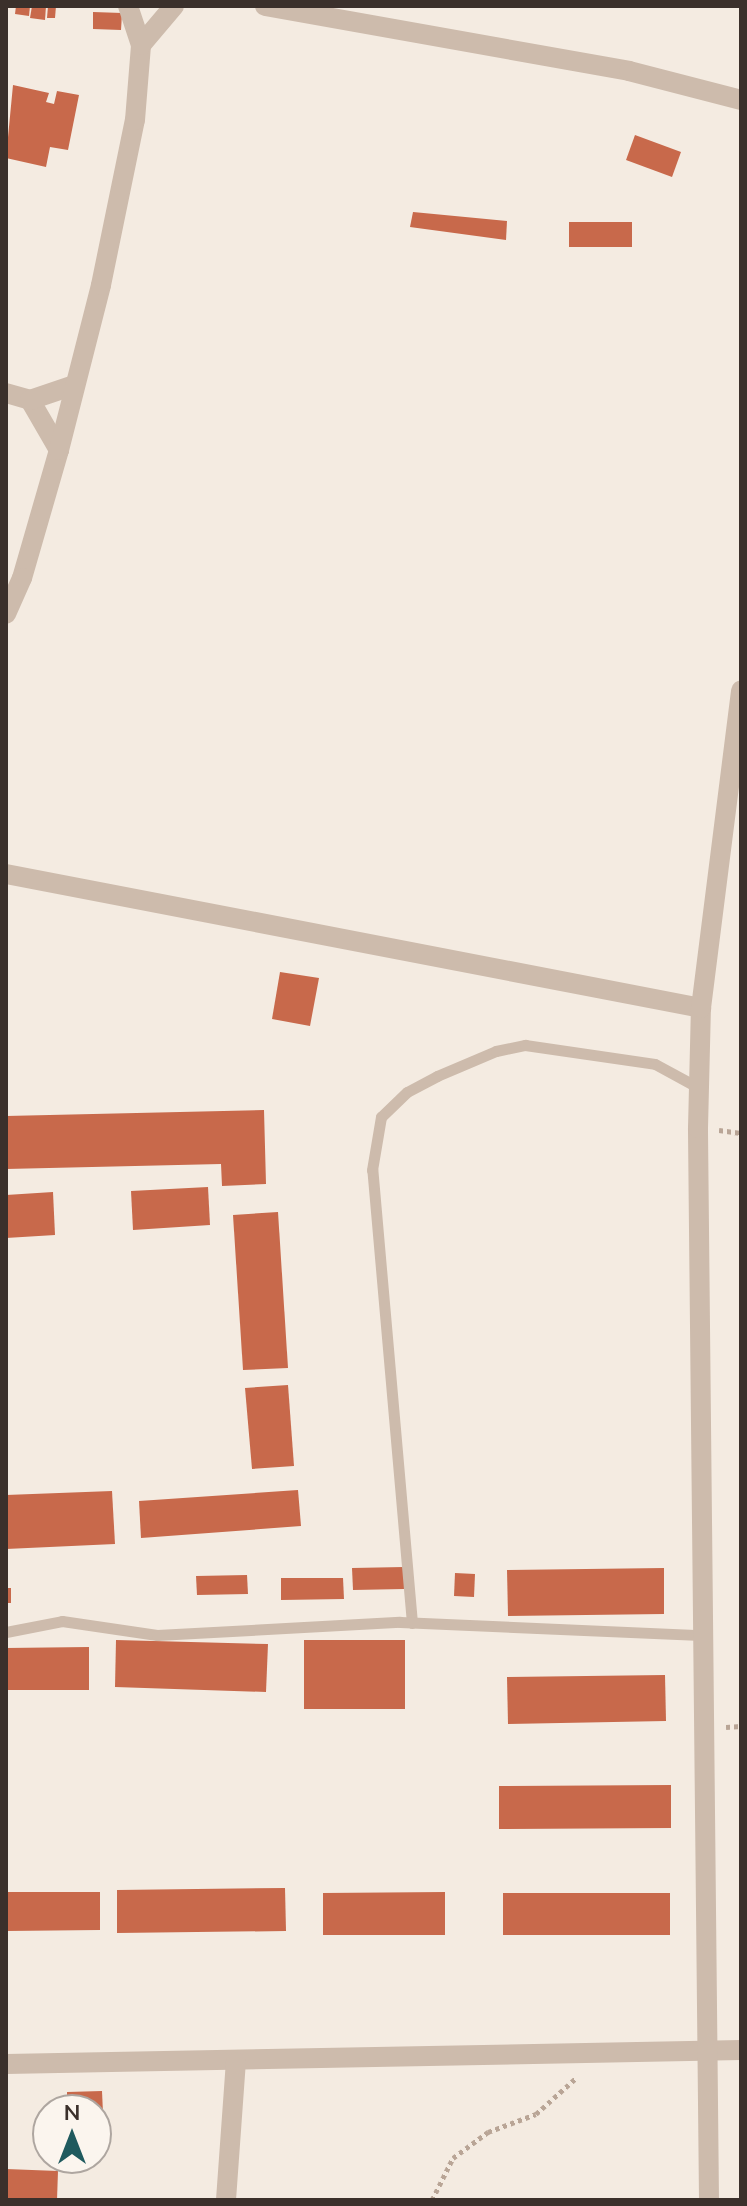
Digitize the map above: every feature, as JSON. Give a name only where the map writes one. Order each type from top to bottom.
[{"type":"street","points":[[6,614],[22,578],[59,450],[101,285],[135,120],[141,45],[128,6]]},
{"type":"street","points":[[141,45],[174,6]]},
{"type":"street","points":[[265,6],[629,71],[741,100]]},
{"type":"street","points":[[6,393],[30,400],[74,385]]},
{"type":"street","points":[[30,400],[59,450]]},
{"type":"street","points":[[709,2200],[701,1635],[699,1088],[701,1008],[722,866],[741,691]]},
{"type":"street","points":[[722,866],[741,850]]},
{"type":"street","points":[[6,874],[701,1008]]},
{"type":"street","points":[[6,2064],[741,2050]]},
{"type":"street","points":[[226,2200],[236,2062]]},
{"type":"lane","points":[[412,1623],[373,1185],[381,1117],[407,1092],[437,1076],[496,1051],[525,1045],[655,1064],[699,1088]]},
{"type":"lane","points":[[6,1632],[62,1621],[157,1635],[412,1623],[701,1635]]},
{"type":"path","points":[[432,2200],[453,2158],[488,2132],[536,2114],[598,2053]]},
{"type":"building","points":[[16,6],[30,6],[29,16],[15,14]]},
{"type":"building","points":[[32,6],[46,6],[45,20],[30,18]]},
{"type":"building","points":[[48,6],[56,6],[55,18],[47,18]]},
{"type":"building","points":[[93,12],[122,13],[121,30],[93,29]]},
{"type":"building","points":[[13,85],[49,93],[46,102],[54,104],[57,91],[79,95],[68,150],[50,147],[46,167],[6,158]]},
{"type":"building","points":[[635,135],[681,152],[672,177],[626,160]]},
{"type":"building","points":[[413,212],[507,221],[506,240],[410,227]]},
{"type":"building","points":[[569,222],[632,222],[632,247],[569,247]]},
{"type":"building","points":[[280,972],[319,978],[310,1026],[272,1019]]},
{"type":"building","points":[[264,1110],[266,1184],[222,1186],[221,1164],[6,1169],[6,1116]]},
{"type":"building","points":[[208,1187],[210,1225],[133,1230],[131,1191]]},
{"type":"building","points":[[53,1192],[55,1235],[6,1238],[6,1195]]},
{"type":"building","points":[[278,1212],[288,1368],[243,1370],[233,1215]]},
{"type":"building","points":[[288,1385],[294,1466],[252,1469],[245,1388]]},
{"type":"building","points":[[298,1490],[301,1526],[141,1538],[139,1501]]},
{"type":"building","points":[[112,1491],[115,1544],[6,1549],[6,1495]]},
{"type":"building","points":[[404,1567],[404,1589],[353,1590],[352,1568]]},
{"type":"building","points":[[664,1568],[664,1614],[508,1616],[507,1570]]},
{"type":"building","points":[[455,1573],[475,1574],[474,1597],[454,1596]]},
{"type":"building","points":[[247,1575],[248,1594],[197,1595],[196,1576]]},
{"type":"building","points":[[281,1578],[343,1578],[344,1599],[281,1600]]},
{"type":"building","points":[[6,1588],[11,1588],[11,1603],[6,1603]]},
{"type":"building","points":[[116,1640],[268,1644],[266,1692],[115,1687]]},
{"type":"building","points":[[304,1640],[405,1640],[405,1709],[304,1709]]},
{"type":"building","points":[[89,1647],[89,1690],[6,1690],[6,1648]]},
{"type":"building","points":[[665,1675],[666,1721],[508,1724],[507,1677]]},
{"type":"building","points":[[671,1785],[671,1828],[499,1829],[499,1786]]},
{"type":"building","points":[[285,1888],[286,1931],[117,1933],[117,1890]]},
{"type":"building","points":[[6,1892],[100,1892],[100,1930],[6,1931]]},
{"type":"building","points":[[445,1892],[445,1935],[323,1935],[323,1893]]},
{"type":"building","points":[[503,1893],[670,1893],[670,1935],[503,1935]]},
{"type":"building","points":[[102,2091],[102,2094],[67,2094]]},
{"type":"building","points":[[6,2169],[32,2170],[32,2174],[58,2174],[57,2200],[6,2200]]}]
